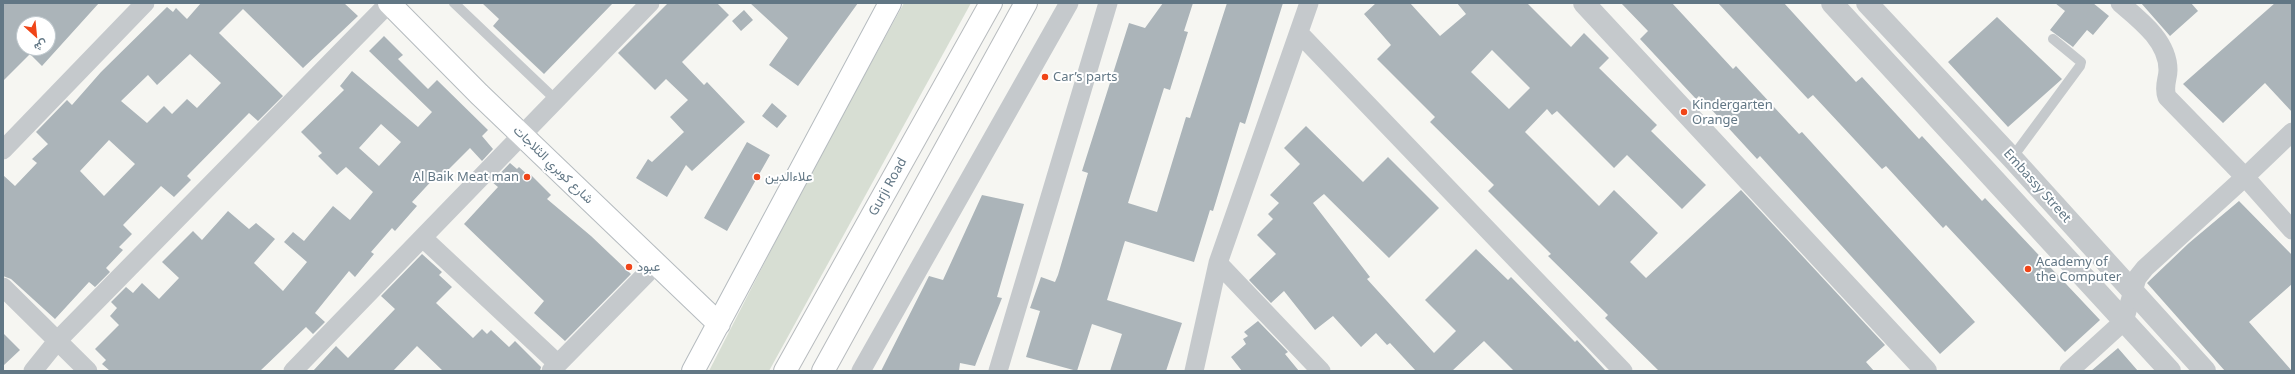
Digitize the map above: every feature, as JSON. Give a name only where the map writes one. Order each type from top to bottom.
[{"type":"main road","name":"شارع كوبري الثلاجات","points":[[389,3],[522,136],[719,324]]},
{"type":"main road","points":[[693,371],[890,3]]},
{"type":"main road","name":"Gurji Road","points":[[785,371],[991,3]]},
{"type":"main road","points":[[823,371],[1026,3]]},
{"type":"main road","points":[[976,29],[1003,43]]},
{"type":"street","points":[[3,150],[145,3]]},
{"type":"street","points":[[33,371],[58,340],[389,3]]},
{"type":"street","points":[[293,371],[650,3]]},
{"type":"street","points":[[861,371],[1070,3]]},
{"type":"street","points":[[998,371],[1108,3]]},
{"type":"street","points":[[1194,371],[1218,263],[1309,3]]},
{"type":"street","points":[[1584,3],[1926,371]]},
{"type":"street","name":"Embassy Street","points":[[1832,3],[2170,371]]},
{"type":"street","name":"Embassy Street","points":[[1867,3],[2012,158],[2205,371]]},
{"type":"street","points":[[2120,3],[2140,20],[2157,40],[2166,54],[2169,70],[2164,90],[2167,97],[2245,177],[2292,230]]},
{"type":"street","points":[[1299,33],[1623,371]]},
{"type":"street","points":[[2069,371],[2124,321],[2137,278],[2145,268],[2292,132]]},
{"type":"street","points":[[423,238],[554,368],[656,264]]},
{"type":"street","points":[[1218,263],[1321,371]]},
{"type":"street","points":[[3,288],[58,340],[88,371]]},
{"type":"lane","points":[[454,3],[556,100]]},
{"type":"lane","points":[[2012,158],[2080,66],[2081,62],[2052,40]]},
{"type":"shaded area","points":[[904,3],[971,3],[769,371],[709,371],[813,168]]},
{"type":"building","points":[[3,3],[99,3],[56,51],[56,16],[16,16],[16,56],[28,56],[3,81]]},
{"type":"building","points":[[201,3],[344,3],[358,16],[303,68],[243,9],[219,33],[283,96],[258,121],[249,113],[187,176],[191,180],[174,197],[161,186],[123,225],[132,234],[119,247],[123,250],[106,268],[110,272],[95,287],[89,282],[55,319],[11,279],[3,276],[3,175],[15,186],[37,163],[32,159],[48,144],[36,132],[67,100],[72,105],[101,72],[167,7],[173,12],[176,8],[187,19]],"holes":[[[190,54],[221,83],[197,108],[187,99],[172,114],[164,106],[147,123],[121,101],[148,75],[157,85]],[[109,140],[135,164],[104,196],[80,171]]]},
{"type":"building","points":[[482,3],[613,3],[544,74],[493,26],[499,19]]},
{"type":"building","points":[[668,3],[717,3],[729,15],[682,62],[704,85],[707,82],[745,122],[692,171],[686,165],[667,197],[636,178],[648,159],[652,162],[684,132],[670,117],[688,100],[666,79],[655,90],[618,53]]},
{"type":"building","points":[[750,3],[858,3],[798,86],[769,65],[788,38]]},
{"type":"building","points":[[1163,3],[1193,3],[1184,31],[1188,32],[1170,90],[1164,88],[1128,203],[1157,212],[1186,117],[1190,118],[1227,3],[1283,3],[1245,124],[1240,122],[1213,211],[1210,210],[1194,262],[1125,241],[1107,300],[1182,323],[1166,371],[1110,371],[1122,334],[1092,324],[1077,371],[1026,357],[1040,311],[1030,308],[1041,277],[1055,282],[1058,275],[1088,173],[1082,171],[1129,23],[1145,28]]},
{"type":"building","points":[[1376,3],[1410,3],[1440,36],[1466,14],[1457,3],[1527,3],[1571,47],[1584,33],[1609,58],[1599,68],[1657,125],[1651,131],[1706,185],[1682,209],[1627,155],[1614,168],[1557,111],[1552,115],[1547,109],[1525,132],[1599,206],[1614,190],[1658,233],[1630,262],[1646,278],[1741,190],[1885,345],[1866,362],[1874,371],[1659,371],[1605,318],[1608,315],[1548,256],[1551,254],[1488,191],[1494,185],[1430,122],[1435,117],[1377,59],[1391,45],[1364,14]],"holes":[[[1492,50],[1530,88],[1509,109],[1471,72]]]},
{"type":"building","points":[[1621,3],[1672,3],[1733,69],[1736,66],[1799,134],[1802,132],[1975,322],[1940,354],[1760,156],[1757,159],[1699,96],[1696,99],[1640,39],[1648,31]]},
{"type":"building","points":[[1718,3],[1784,3],[1856,82],[1862,77],[1919,139],[1922,136],[1982,201],[1985,198],[2100,320],[2065,352],[1946,225],[1943,228],[1886,166],[1882,169],[1813,95],[1808,99]]},
{"type":"building","points":[[2055,3],[2093,3],[2109,16],[2093,35],[2087,30],[2073,47],[2050,30],[2065,11]]},
{"type":"building","points":[[2141,3],[2191,3],[2198,11],[2170,36]]},
{"type":"building","points":[[2275,3],[2292,3],[2292,112],[2265,83],[2223,123],[2183,84]]},
{"type":"building","points":[[744,10],[753,20],[741,31],[732,21]]},
{"type":"building","points":[[1997,17],[2062,79],[2008,127],[1948,62]]},
{"type":"building","points":[[384,36],[403,55],[398,59],[428,89],[437,80],[488,130],[482,136],[493,149],[482,161],[470,148],[440,178],[437,175],[412,202],[417,206],[395,231],[392,228],[371,252],[374,254],[355,277],[349,271],[315,313],[325,322],[313,334],[306,327],[260,371],[110,371],[102,364],[106,360],[95,349],[119,325],[110,316],[117,308],[111,302],[126,287],[133,293],[142,283],[159,299],[179,278],[162,262],[193,231],[202,240],[228,211],[249,229],[256,223],[275,239],[254,263],[283,291],[307,262],[284,242],[293,232],[304,241],[333,206],[350,220],[373,192],[346,167],[337,175],[318,156],[322,153],[301,132],[344,90],[340,86],[352,71],[418,127],[432,112],[369,51]],"holes":[[[381,124],[401,142],[379,166],[359,148]]]},
{"type":"building","points":[[32,56],[51,56],[42,66]]},
{"type":"building","points":[[772,103],[787,116],[777,128],[762,116]]},
{"type":"building","points":[[1306,126],[1363,182],[1388,157],[1439,208],[1389,258],[1324,194],[1313,203],[1370,277],[1367,279],[1434,353],[1456,331],[1425,300],[1476,249],[1508,280],[1511,277],[1575,342],[1577,340],[1606,371],[1514,371],[1484,341],[1452,371],[1416,371],[1390,343],[1387,345],[1376,333],[1361,347],[1333,316],[1315,330],[1284,291],[1271,303],[1249,280],[1276,254],[1257,235],[1273,219],[1268,214],[1279,203],[1270,195],[1300,164],[1284,148]]},
{"type":"building","points":[[747,142],[770,155],[727,231],[704,218]]},
{"type":"building","points":[[510,163],[517,169],[519,167],[529,176],[530,174],[551,195],[547,199],[591,236],[631,274],[565,341],[534,313],[544,301],[464,224],[498,187],[492,182]]},
{"type":"building","points":[[982,195],[1024,204],[997,297],[1002,298],[975,366],[960,363],[959,371],[881,371],[929,276],[943,280]]},
{"type":"building","points":[[2239,201],[2292,255],[2292,284],[2249,322],[2292,371],[2225,371],[2147,283],[2189,243]]},
{"type":"building","points":[[422,254],[442,272],[439,275],[452,287],[436,303],[473,338],[482,329],[487,334],[491,330],[509,347],[515,341],[541,367],[540,371],[443,371],[417,346],[393,371],[313,371],[336,346],[348,358],[395,309],[381,296]]},
{"type":"building","points":[[1258,321],[1288,352],[1285,354],[1299,371],[1242,371],[1231,357],[1246,344],[1243,339],[1248,336],[1244,332]]},
{"type":"building","points":[[3,333],[20,350],[3,366]]},
{"type":"building","points":[[2118,348],[2138,371],[2091,371]]},
{"type":"place","name":"Car’s parts","points":[[1045,77]]},
{"type":"place","name":"Kindergarten Orange","points":[[1684,112]]},
{"type":"place","name":"Al Baik Meat man","points":[[527,177]]},
{"type":"place","name":"علاءالدين","points":[[757,177]]},
{"type":"place","name":"عبود","points":[[629,267]]},
{"type":"place","name":"Academy of the Computer","points":[[2028,269]]}]
